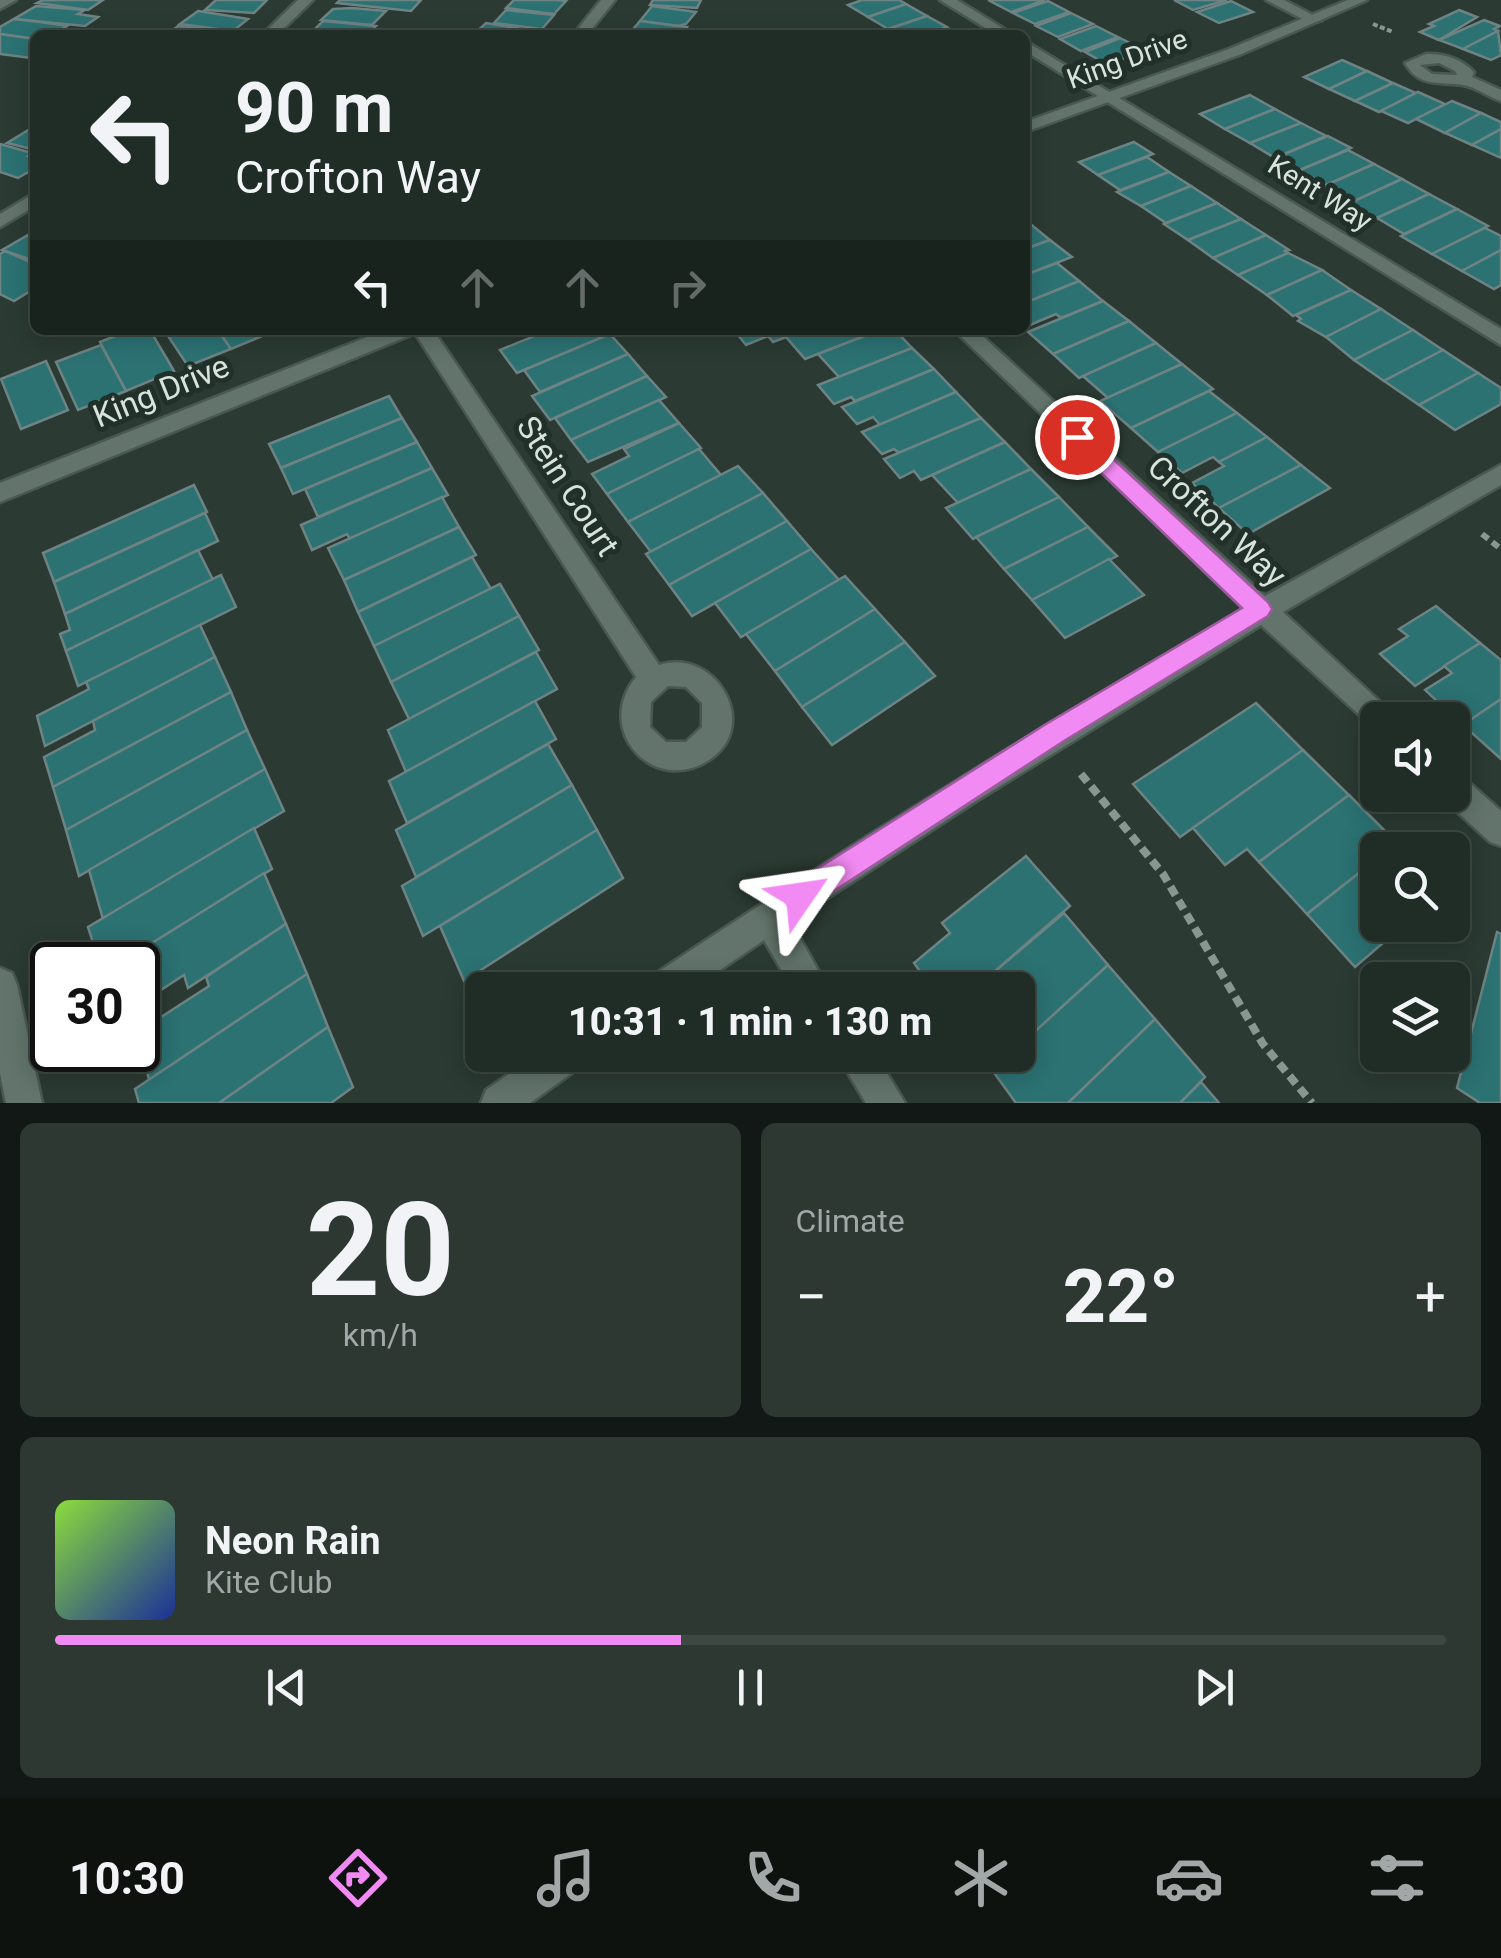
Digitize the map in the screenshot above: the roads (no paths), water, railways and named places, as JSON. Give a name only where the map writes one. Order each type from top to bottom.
[{"type":"street","points":[[0,5],[9,0]]},
{"type":"street","points":[[274,30],[306,0]]},
{"type":"street","points":[[584,30],[608,0]]},
{"type":"street","points":[[947,0],[999,30]]},
{"type":"street","points":[[1273,0],[1315,20]]},
{"type":"street","name":"King Drive","points":[[1030,125],[1360,0]]},
{"type":"street","name":"Kent Way","points":[[1030,48],[1501,338]]},
{"type":"street","points":[[1464,80],[1501,96]]},
{"type":"street","points":[[0,222],[30,201]]},
{"type":"street","name":"King Drive","points":[[1,490],[391,335]]},
{"type":"street","name":"Stein Court","points":[[426,335],[654,681]]},
{"type":"street","name":"Crofton Way","points":[[969,335],[1361,702]]},
{"type":"street","points":[[687,972],[1055,733],[1260,609],[1501,474]]},
{"type":"street","points":[[1470,803],[1501,831]]},
{"type":"street","points":[[769,916],[802,972]]},
{"type":"street","points":[[0,985],[24,1103]]},
{"type":"street","points":[[499,1103],[542,1072]]},
{"type":"street","points":[[866,1072],[887,1103]]}]
